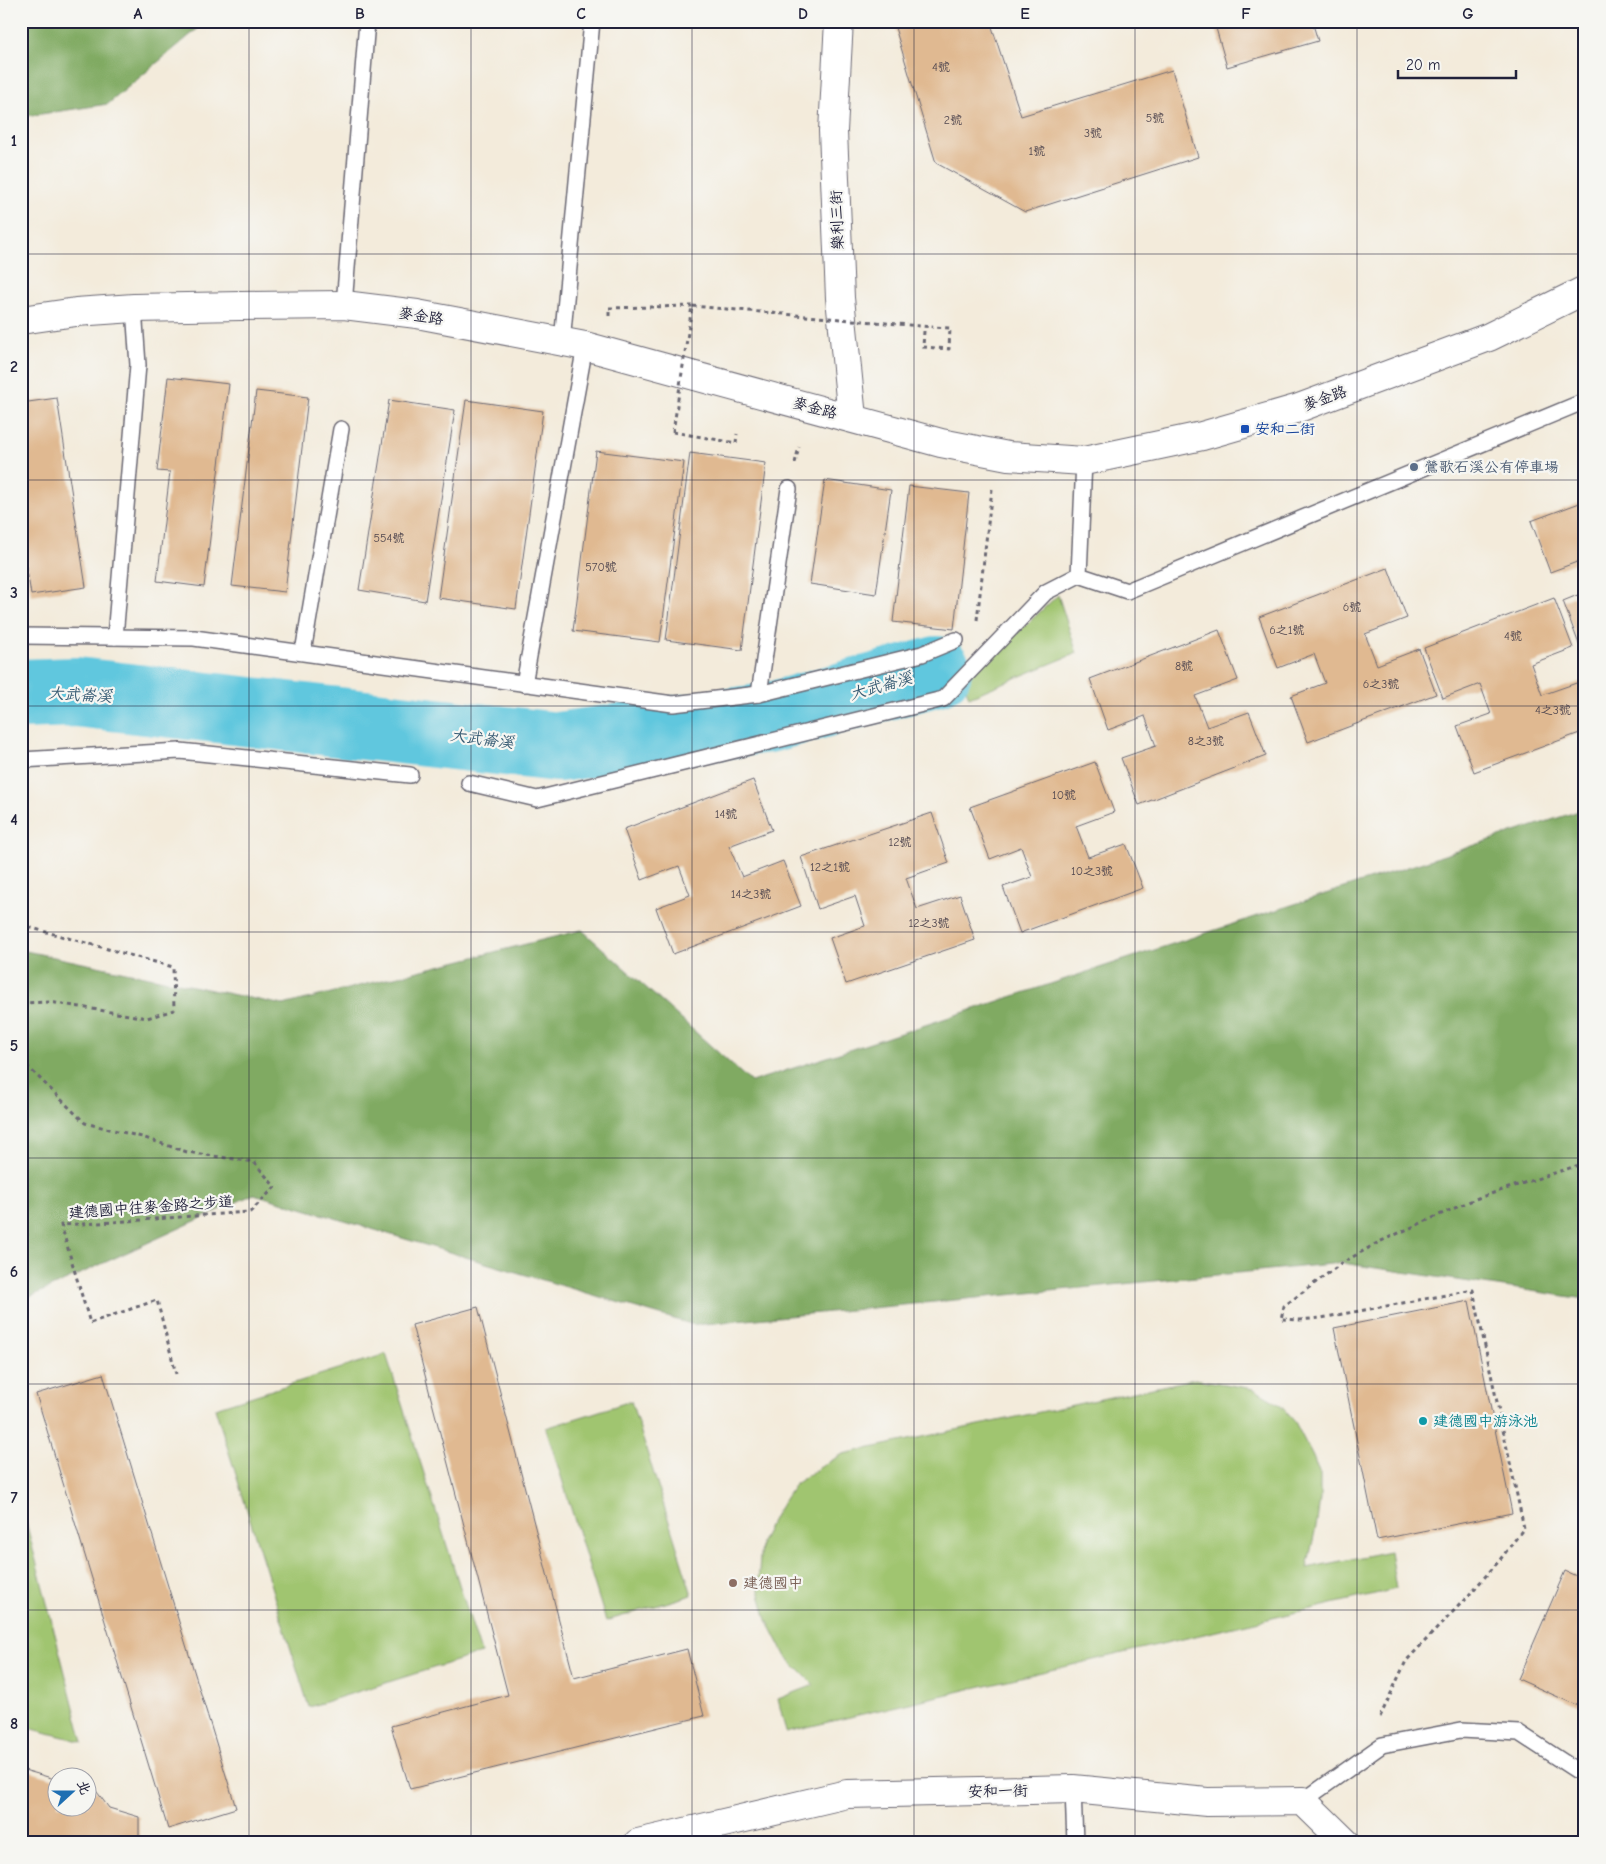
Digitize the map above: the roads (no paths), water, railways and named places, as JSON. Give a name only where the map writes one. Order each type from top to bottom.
[{"type":"street","name":"樂利三街","points":[[839,21],[833,132],[840,298],[852,418]]},
{"type":"street","name":"麥金路","points":[[21,320],[76,312],[134,308],[344,305],[417,314],[573,344],[941,443],[1008,456],[1084,461],[1202,436],[1296,409],[1489,337],[1585,290]]},
{"type":"street","name":"安和一街","points":[[638,1843],[847,1794],[1074,1789],[1207,1802],[1303,1801]]},
{"type":"street","points":[[1303,1801],[1346,1843]]},
{"type":"lane","points":[[344,305],[367,21]]},
{"type":"lane","points":[[524,684],[573,344],[592,21]]},
{"type":"lane","points":[[115,637],[138,365],[134,308]]},
{"type":"lane","points":[[469,783],[537,799],[943,699],[1046,592],[1078,575],[1127,591],[1585,401]]},
{"type":"lane","points":[[303,652],[341,429]]},
{"type":"lane","points":[[1078,575],[1084,461]]},
{"type":"lane","points":[[759,694],[789,489]]},
{"type":"lane","points":[[21,636],[194,638],[673,704],[759,694],[922,654],[956,640]]},
{"type":"lane","points":[[21,760],[180,751],[410,775]]},
{"type":"lane","points":[[1303,1801],[1382,1745],[1461,1730],[1519,1733],[1585,1776]]},
{"type":"lane","points":[[1074,1789],[1075,1843]]},
{"type":"waterway","name":"大武崙溪","points":[[21,694],[76,692],[558,747],[768,718],[937,671]]},
{"type":"place","name":"安和二街","points":[[1245,429]]},
{"type":"place","name":"鶯歌石溪公有停車場","points":[[1414,467]]},
{"type":"place","name":"建德國中游泳池","points":[[1423,1421]]},
{"type":"place","name":"建德國中","points":[[733,1583]]}]
